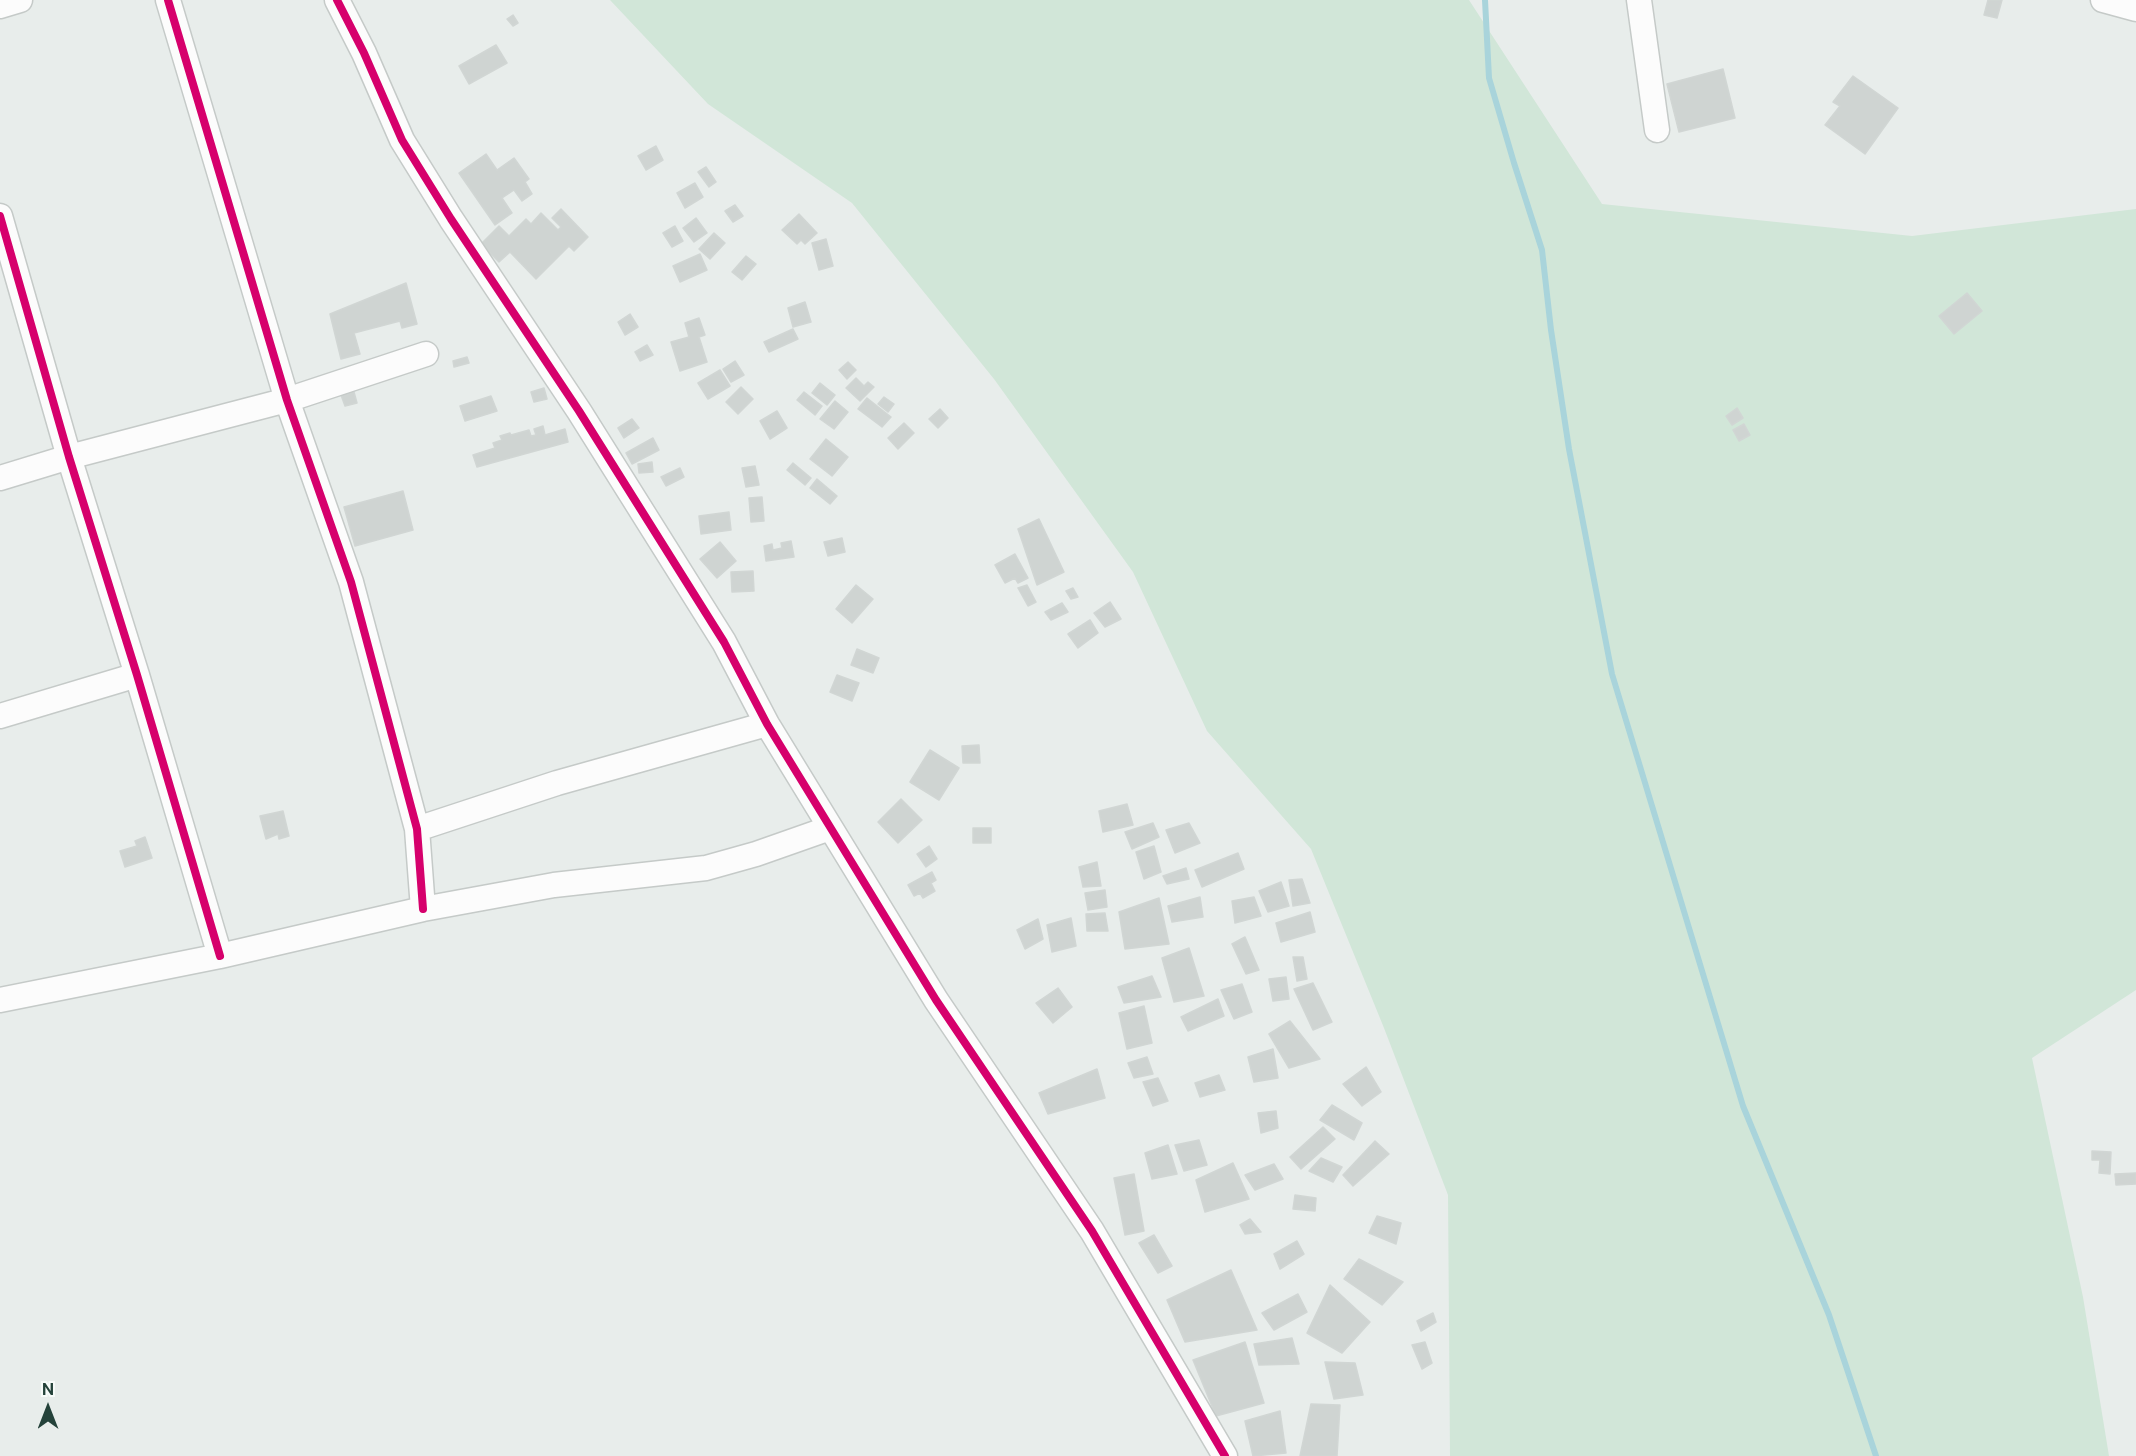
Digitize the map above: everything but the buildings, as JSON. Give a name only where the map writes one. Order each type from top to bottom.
[{"type":"street","points":[[0,6],[20,0]]},
{"type":"street","points":[[168,0],[287,400],[351,582],[417,829],[423,909]]},
{"type":"street","points":[[337,0],[364,53],[402,140],[451,219],[579,411],[699,602],[724,642],[767,724],[830,828],[936,1000],[1092,1231],[1225,1456]]},
{"type":"street","points":[[1639,0],[1657,130]]},
{"type":"street","points":[[2103,0],[2136,9]]},
{"type":"street","points":[[0,216],[69,457],[137,675],[220,956]]},
{"type":"street","points":[[0,478],[69,457],[287,400],[426,354]]},
{"type":"street","points":[[0,716],[137,675]]},
{"type":"street","points":[[417,829],[557,783],[767,724]]},
{"type":"street","points":[[0,1000],[220,956],[423,909],[554,885],[706,868],[756,854],[830,828]]},
{"type":"green space","points":[[610,0],[1469,0],[1602,204],[1912,236],[2136,209],[2136,990],[2032,1058],[2083,1297],[2109,1456],[1450,1456],[1448,1195],[1384,1028],[1311,849],[1207,731],[1133,572],[994,379],[852,203],[708,104]]},
{"type":"waterway","points":[[1485,0],[1489,78],[1542,250],[1551,330],[1569,449],[1612,674],[1743,1106],[1829,1315],[1876,1456]]},
{"type":"cycle path","points":[[168,0],[287,400],[351,582],[417,829],[423,909]]},
{"type":"cycle path","points":[[337,0],[364,53],[402,140],[451,219],[579,411],[724,642],[767,724],[936,1000],[1092,1231],[1225,1456]]},
{"type":"cycle path","points":[[0,216],[69,457],[137,675],[220,956]]}]
